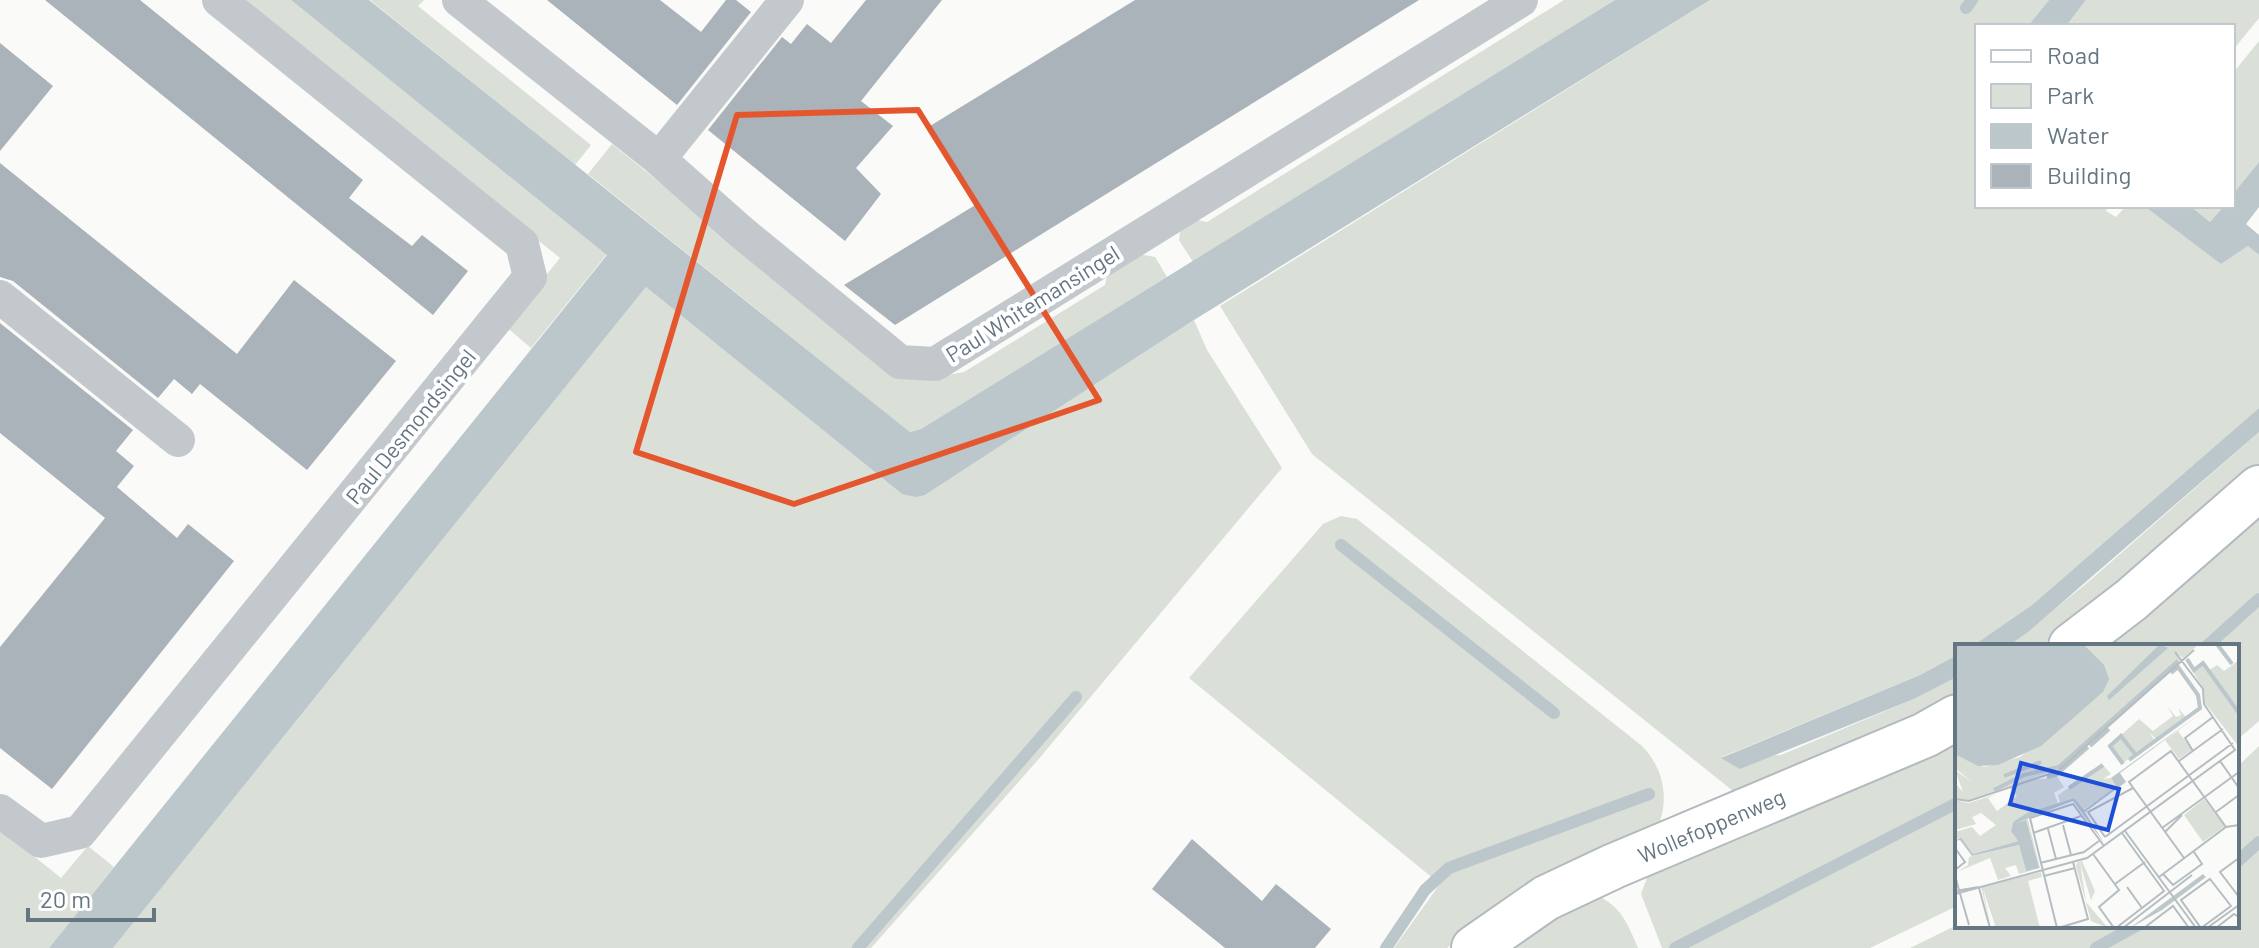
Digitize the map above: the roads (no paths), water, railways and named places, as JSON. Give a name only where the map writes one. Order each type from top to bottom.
[{"type":"street","name":"Paul Desmondsingel","points":[[0,811],[41,841],[80,832],[530,277],[522,244],[219,0]]},
{"type":"street","name":"Paul Whitemansingel","points":[[459,0],[659,159],[740,231],[900,362],[935,364],[1521,0]]},
{"type":"street","points":[[659,159],[787,0]]},
{"type":"street","points":[[0,297],[178,440]]},
{"type":"street","points":[[2074,644],[2131,600],[2259,488]]},
{"type":"street","name":"Wollefoppenweg","points":[[1474,948],[1546,898],[1925,735],[1955,718]]},
{"type":"water","points":[[291,0],[369,0],[910,432],[921,429],[1615,0],[1710,0],[1194,320],[925,495],[902,494],[646,287],[113,948],[49,948],[607,255]]},
{"type":"water","points":[[2049,0],[2086,0],[2068,24],[2030,24]]},
{"type":"water","points":[[2259,162],[2259,207],[2246,224],[2259,235],[2259,255],[2248,246],[2221,264],[2147,208],[2192,208],[2210,222],[2222,208],[2235,208],[2235,192]]},
{"type":"water","points":[[2259,408],[2259,432],[2028,632],[2011,644],[1976,644],[2032,605]]},
{"type":"water","points":[[1955,656],[1955,678],[1914,699],[1740,769],[1721,758],[1920,675]]},
{"type":"waterway","points":[[1966,8],[1972,0]]},
{"type":"waterway","points":[[1341,545],[1554,713]]},
{"type":"waterway","points":[[2209,644],[2259,599]]},
{"type":"waterway","points":[[858,948],[1076,697]]},
{"type":"waterway","points":[[1386,948],[1425,890],[1449,868],[1649,794]]},
{"type":"waterway","points":[[1675,948],[1955,804]]},
{"type":"waterway","points":[[2239,860],[2259,842]]},
{"type":"waterway","points":[[2096,948],[2132,928]]}]
